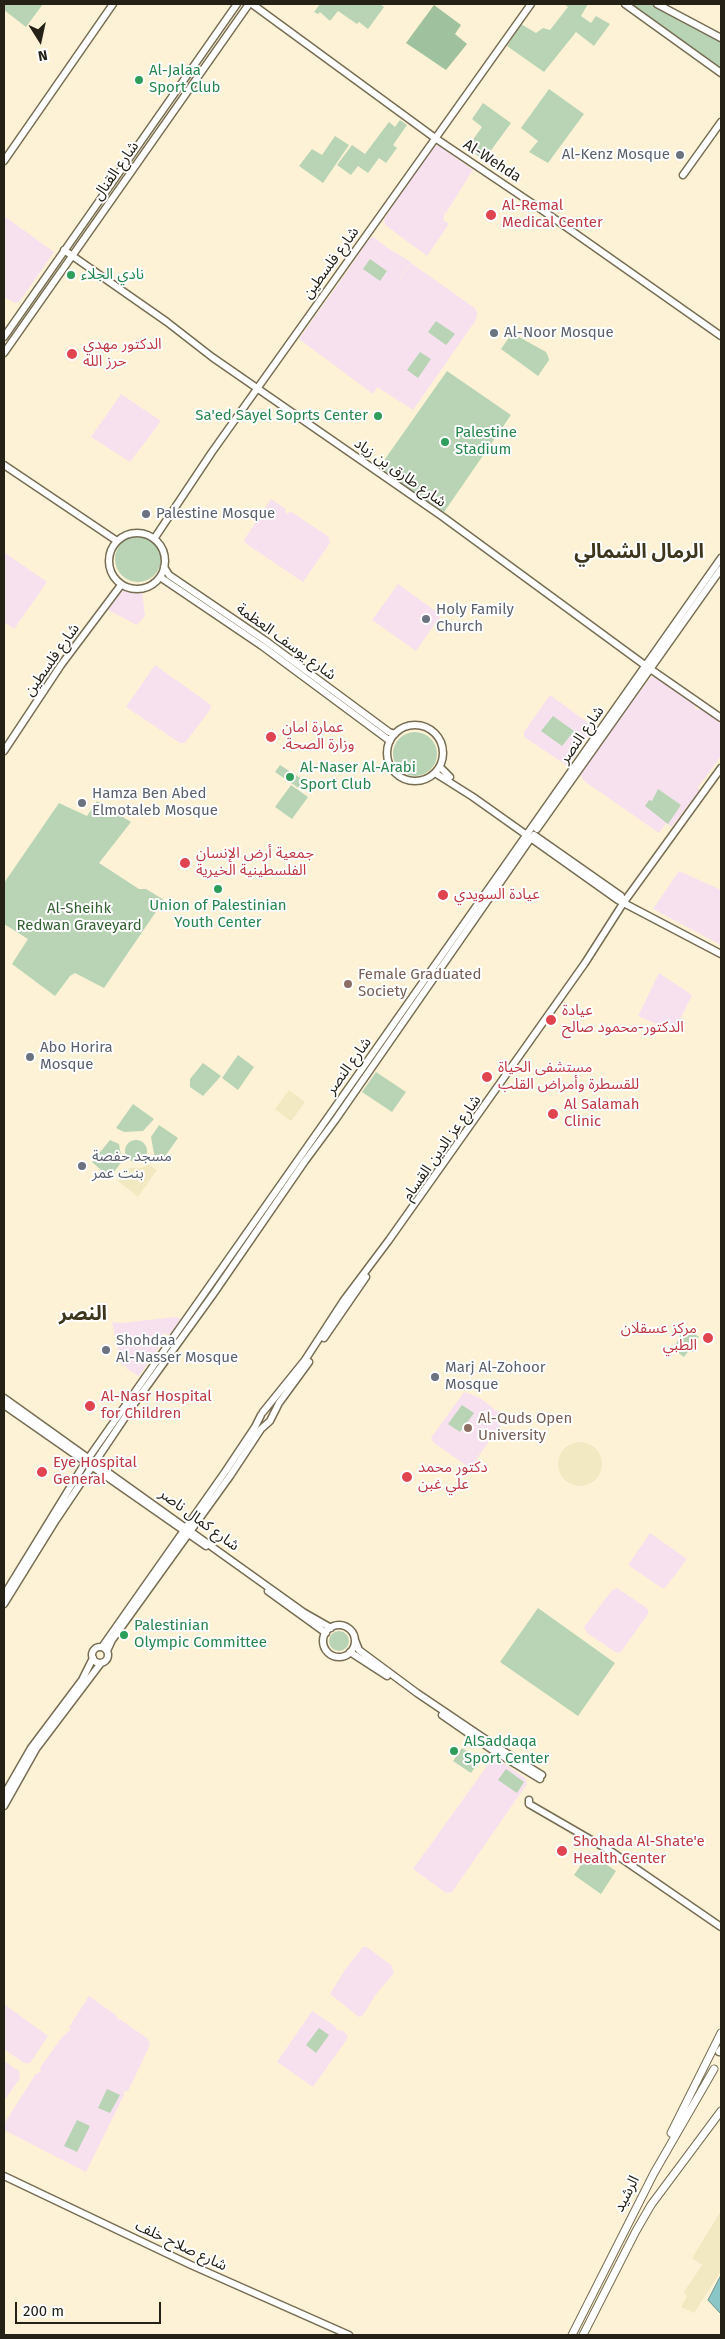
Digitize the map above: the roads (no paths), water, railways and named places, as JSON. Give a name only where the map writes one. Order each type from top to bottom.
[{"type":"main road","points":[[4,161],[114,4]]},
{"type":"main road","name":"شارع القنال","points":[[4,337],[237,4]]},
{"type":"main road","name":"شارع القنال","points":[[4,353],[71,255],[250,4]]},
{"type":"main road","name":"Al-Wehda","points":[[250,4],[435,138],[542,210],[721,336]]},
{"type":"main road","name":"شارع فلسطين","points":[[154,539],[257,388],[531,4]]},
{"type":"main road","points":[[625,4],[721,72]]},
{"type":"main road","points":[[657,4],[721,38]]},
{"type":"main road","points":[[683,175],[721,122]]},
{"type":"main road","name":"شارع طارق بن زياد","points":[[64,250],[257,388],[443,517],[721,718]]},
{"type":"main road","points":[[4,465],[116,541]]},
{"type":"main road","points":[[135,533],[145,534],[154,539],[163,550],[164,567],[160,576],[151,586],[142,589],[132,589],[121,585],[113,576],[108,564],[110,551],[116,541],[125,535],[135,533]]},
{"type":"main road","name":"شارع النصر","points":[[4,1594],[90,1462],[648,667],[721,558]]},
{"type":"main road","name":"شارع يوسف العظمة","points":[[164,567],[169,574],[394,734]]},
{"type":"main road","name":"شارع النصر","points":[[648,667],[721,569]]},
{"type":"main road","name":"شارع يوسف العظمة","points":[[160,576],[262,646],[390,740]]},
{"type":"main road","name":"شارع فلسطين","points":[[4,750],[61,665],[121,585]]},
{"type":"main road","points":[[412,725],[422,726],[431,730],[438,736],[443,748],[440,767],[426,779],[415,781],[398,776],[392,770],[387,760],[390,740],[394,734],[412,725]]},
{"type":"main road","points":[[440,767],[446,774],[618,900],[721,954]]},
{"type":"main road","name":"شارع عز الدين القسام","points":[[104,1649],[187,1530],[261,1429],[271,1420],[279,1403],[625,902],[721,768]]},
{"type":"main road","points":[[435,773],[530,835]]},
{"type":"main road","name":"شارع عز الدين القسام","points":[[4,1795],[32,1748],[82,1680],[93,1658],[94,1651],[104,1649],[143,1599],[262,1414],[305,1360],[344,1300],[389,1240],[585,963],[625,902]]},
{"type":"main road","name":"شارع كمال ناصر","points":[[4,1398],[90,1462]]},
{"type":"main road","name":"شارع كمال ناصر","points":[[4,1405],[90,1462],[328,1630]]},
{"type":"main road","points":[[262,1414],[264,1422],[271,1420]]},
{"type":"main road","name":"شارع النصر","points":[[4,1604],[90,1462]]},
{"type":"main road","points":[[350,1652],[494,1751],[541,1777],[417,1693],[358,1650],[355,1640],[348,1628],[340,1625],[328,1630],[324,1644],[329,1653],[340,1657],[350,1652],[355,1640]]},
{"type":"main road","name":"شارع عز الدين القسام","points":[[4,1806],[36,1749],[101,1663],[107,1658],[104,1649]]},
{"type":"main road","points":[[93,1658],[96,1662],[101,1663]]},
{"type":"main road","points":[[529,1800],[529,1804],[612,1852],[721,1927]]},
{"type":"main road","points":[[664,2155],[671,2134],[721,2033]]},
{"type":"main road","name":"الرشيد","points":[[572,2335],[664,2155],[714,2069]]},
{"type":"main road","name":"الرشيد","points":[[583,2335],[651,2205],[721,2111]]},
{"type":"main road","name":"شارع صلاح خلف","points":[[4,2176],[191,2265],[349,2335]]},
{"type":"water","points":[[721,2275],[721,2314],[708,2300]]},
{"type":"place","name":"Al-Jalaa Sport Club","points":[[139,80]]},
{"type":"place","name":"Al-Kenz Mosque","points":[[680,155]]},
{"type":"place","name":"Al-Remal Medical Center","points":[[491,215]]},
{"type":"place","name":"نادي الجلاء","points":[[71,275]]},
{"type":"place","name":"Al-Noor Mosque","points":[[494,333]]},
{"type":"place","name":"الدكتور مهدي حرز الله","points":[[72,354]]},
{"type":"place","name":"Sa'ed Sayel Soprts Center","points":[[378,416]]},
{"type":"place","name":"Palestine Stadium","points":[[445,442]]},
{"type":"place","name":"Palestine Mosque","points":[[146,514]]},
{"type":"place","name":"Holy Family Church","points":[[426,619]]},
{"type":"place","name":"عمارة امان .وزارة الصحة","points":[[271,737]]},
{"type":"place","name":"Al-Naser Al-Arabi Sport Club","points":[[290,777]]},
{"type":"place","name":"Hamza Ben Abed Elmotaleb Mosque","points":[[82,803]]},
{"type":"place","name":"جمعية أرض الإنسان الفلسطينية الخيرية","points":[[185,863]]},
{"type":"place","name":"Union of Palestinian Youth Center","points":[[218,889]]},
{"type":"place","name":"عيادة السويدي","points":[[443,895]]},
{"type":"place","name":"Female Graduated Society","points":[[348,984]]},
{"type":"place","name":"عيادة الدكتور-محمود صالح","points":[[551,1020]]},
{"type":"place","name":"Abo Horira Mosque","points":[[30,1057]]},
{"type":"place","name":"مستشفى الحياة للقسطرة وأمراض القلب","points":[[487,1077]]},
{"type":"place","name":"Al Salamah Clinic","points":[[553,1114]]},
{"type":"place","name":"مسجد حفصة بنت عمر","points":[[82,1166]]},
{"type":"place","name":"مركز عسقلان الطبي","points":[[708,1338]]},
{"type":"place","name":"Shohdaa Al-Nasser Mosque","points":[[106,1350]]},
{"type":"place","name":"Marj Al-Zohoor Mosque","points":[[435,1377]]},
{"type":"place","name":"Al-Nasr Hospital for Children","points":[[90,1406]]},
{"type":"place","name":"Al-Quds Open University","points":[[468,1428]]},
{"type":"place","name":"Eye Hospital General","points":[[42,1472]]},
{"type":"place","name":"دكتور محمد علي غبن","points":[[407,1477]]},
{"type":"place","name":"Palestinian Olympic Committee","points":[[124,1635]]},
{"type":"place","name":"AlSaddaqa Sport Center","points":[[454,1751]]},
{"type":"place","name":"Shohada Al-Shate'e Health Center","points":[[562,1851]]},
{"type":"district","name":"الرمال الشمالي","points":[[639,552]]},
{"type":"district","name":"النصر","points":[[83,1314]]},
{"type":"park label","name":"Al-Sheihk Redwan Graveyard","points":[[79,918]]}]
